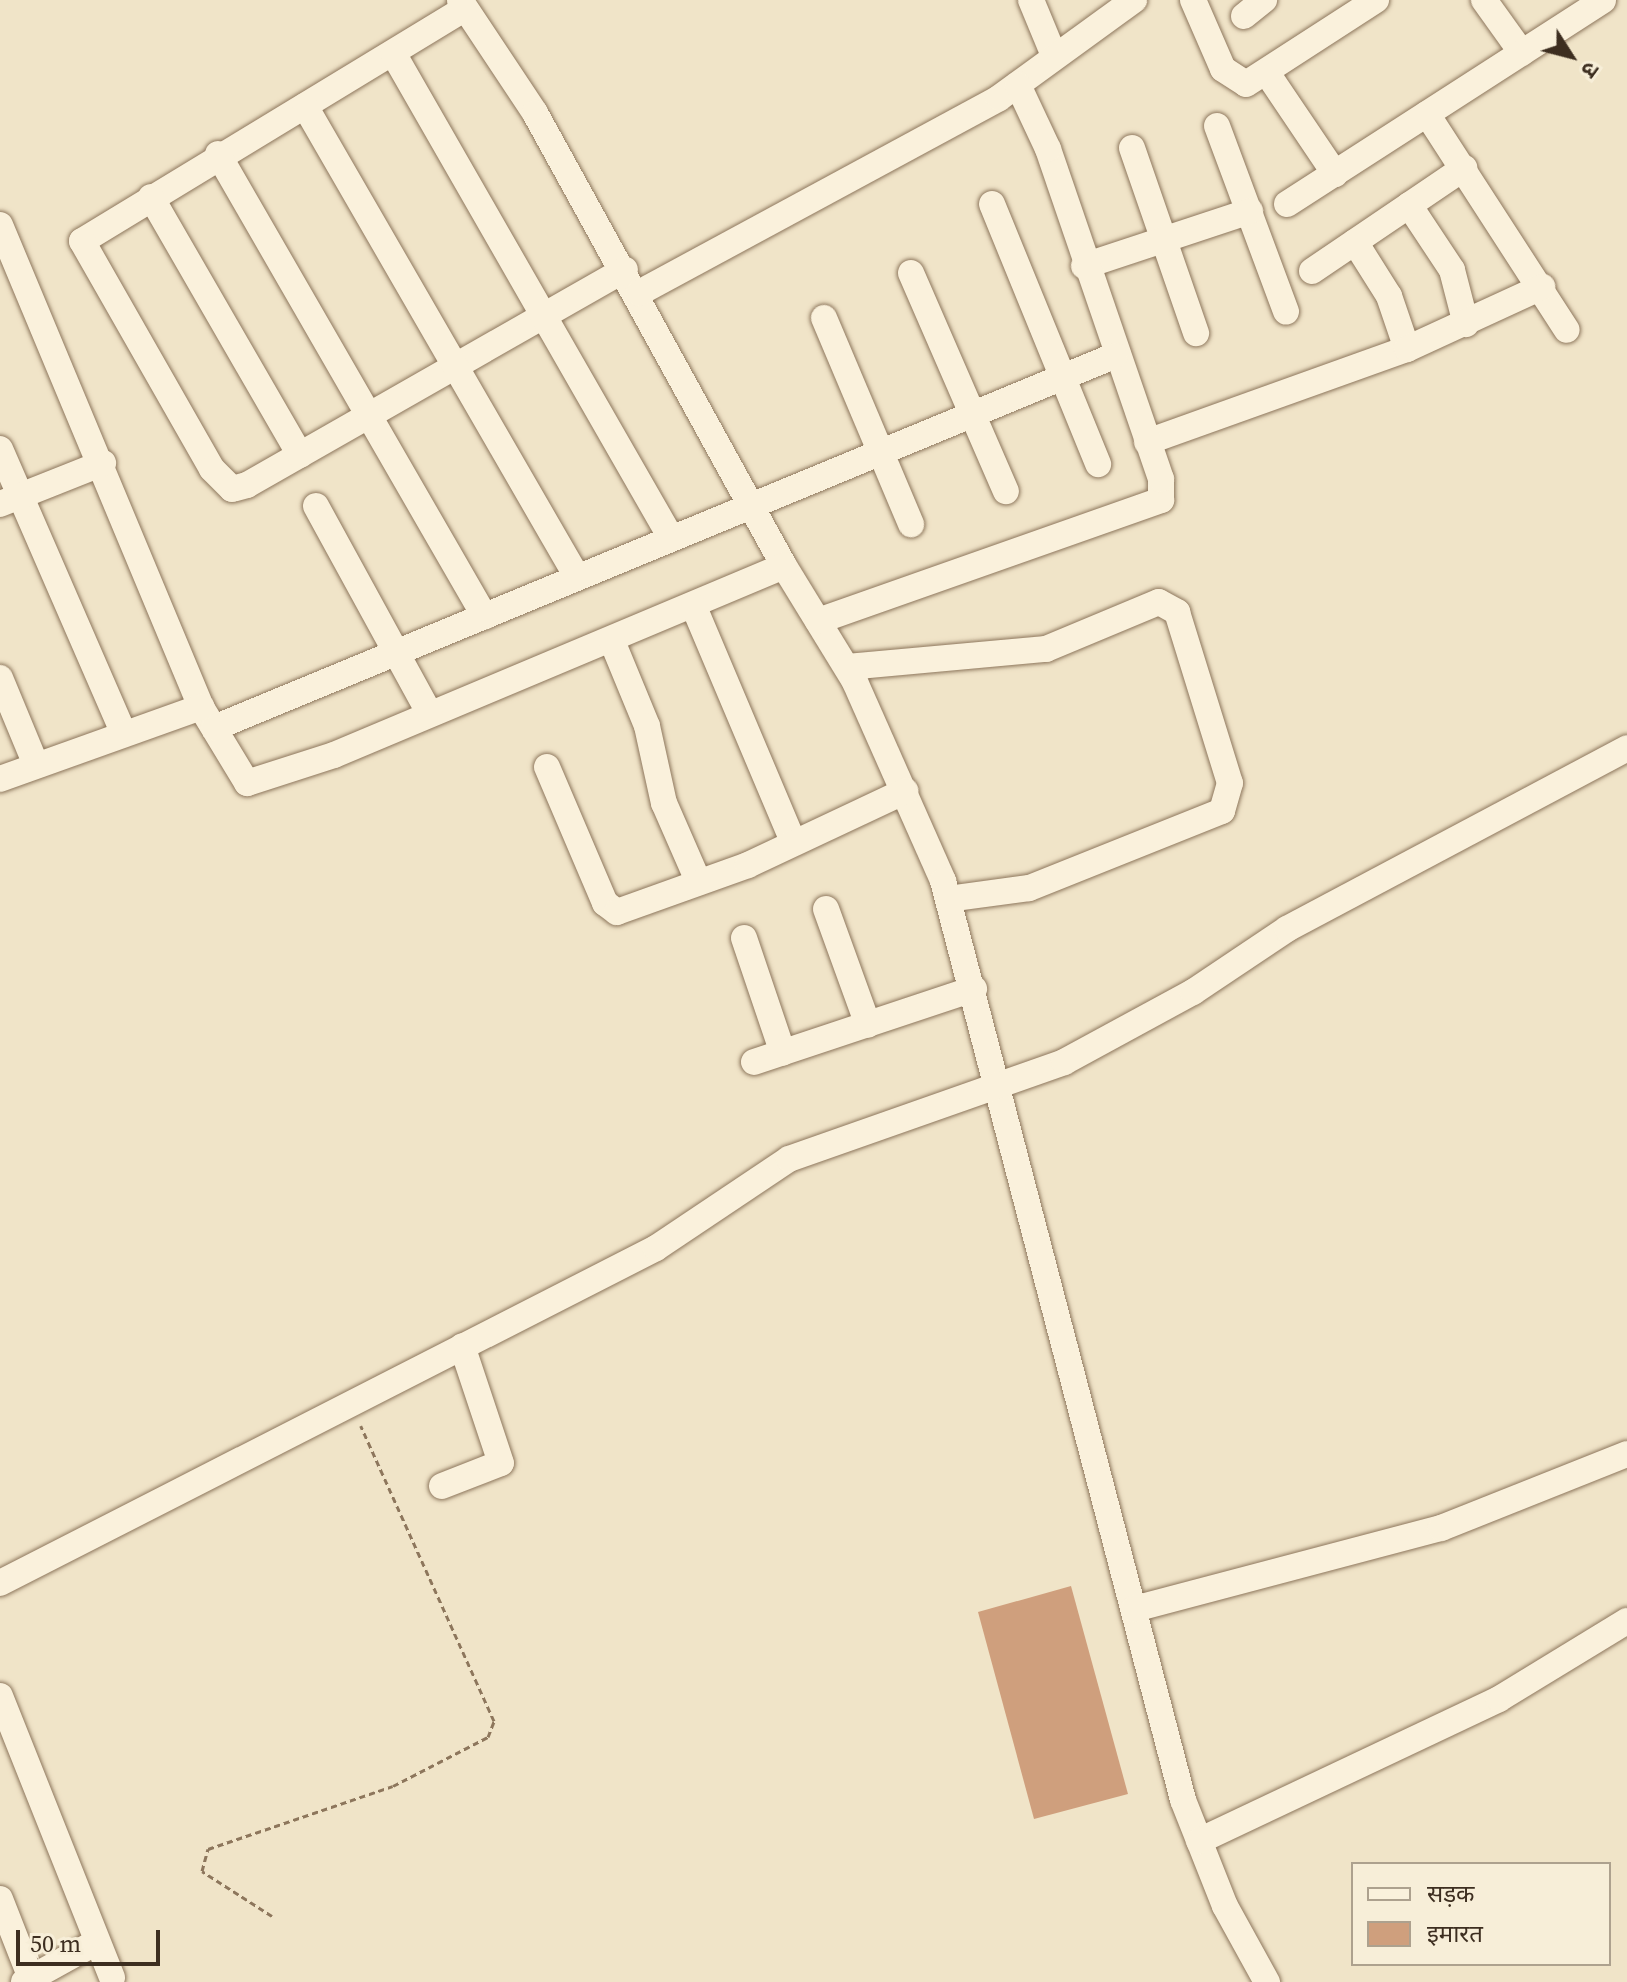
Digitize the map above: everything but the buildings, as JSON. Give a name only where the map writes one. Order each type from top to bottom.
[{"type":"street","points":[[1031,0],[1053,53]]},
{"type":"street","points":[[1193,0],[1229,78],[1246,84],[1376,0]]},
{"type":"street","points":[[1484,0],[1522,53]]},
{"type":"street","points":[[1287,204],[1522,53],[1569,9],[1603,0]]},
{"type":"street","points":[[625,269],[370,417],[232,489],[212,469],[82,241],[218,154],[393,53],[462,4],[535,113],[639,293],[784,566],[847,667],[905,791],[949,899],[1002,1086],[1134,1609],[1199,1841],[1267,1982]]},
{"type":"street","points":[[639,293],[1018,85],[1053,53],[1122,4]]},
{"type":"street","points":[[393,53],[670,536]]},
{"type":"street","points":[[1267,73],[1335,174]]},
{"type":"street","points":[[818,621],[1155,506],[1164,492],[1114,356],[1048,149],[1018,85]]},
{"type":"street","points":[[305,106],[577,577]]},
{"type":"street","points":[[1427,114],[1542,287],[1567,330]]},
{"type":"street","points":[[1217,126],[1286,312]]},
{"type":"street","points":[[1132,148],[1196,333]]},
{"type":"street","points":[[218,154],[485,617]]},
{"type":"street","points":[[1312,271],[1464,168]]},
{"type":"street","points":[[151,197],[300,455]]},
{"type":"street","points":[[992,204],[1098,464]]},
{"type":"street","points":[[1409,205],[1452,270],[1466,324]]},
{"type":"street","points":[[1084,266],[1250,211]]},
{"type":"street","points":[[0,225],[103,463],[207,717],[241,777],[256,784],[612,641],[784,566]]},
{"type":"street","points":[[1355,242],[1389,296],[1407,349]]},
{"type":"street","points":[[911,273],[1006,491]]},
{"type":"street","points":[[1147,442],[1407,349],[1542,287]]},
{"type":"street","points":[[824,318],[885,454],[911,524]]},
{"type":"street","points":[[0,779],[122,730],[207,717],[398,656],[670,536],[885,454],[1063,375],[1114,356]]},
{"type":"street","points":[[0,449],[11,500],[122,730]]},
{"type":"street","points":[[11,500],[103,463]]},
{"type":"street","points":[[316,506],[430,714]]},
{"type":"street","points":[[847,667],[1046,649],[1159,602],[1177,612],[1230,783],[1222,811],[1029,888],[949,899]]},
{"type":"street","points":[[694,607],[793,841]]},
{"type":"street","points":[[612,641],[647,726],[660,791],[698,881]]},
{"type":"street","points":[[0,678],[36,765]]},
{"type":"street","points":[[0,1583],[656,1248],[789,1159],[1002,1086],[1144,1020],[1287,929],[1624,755]]},
{"type":"street","points":[[547,767],[611,911],[698,881],[905,791]]},
{"type":"street","points":[[826,909],[868,1025]]},
{"type":"street","points":[[744,938],[783,1053]]},
{"type":"street","points":[[754,1062],[974,989]]},
{"type":"street","points":[[442,1486],[501,1463],[462,1346]]},
{"type":"street","points":[[1134,1609],[1441,1528],[1627,1454]]},
{"type":"street","points":[[1199,1841],[1499,1699],[1627,1621]]},
{"type":"street","points":[[0,1696],[95,1943],[112,1978]]},
{"type":"street","points":[[0,1899],[28,1980],[95,1943]]},
{"type":"path","points":[[272,1916],[202,1871],[208,1849],[393,1786],[488,1737],[494,1721],[351,1404]]}]
